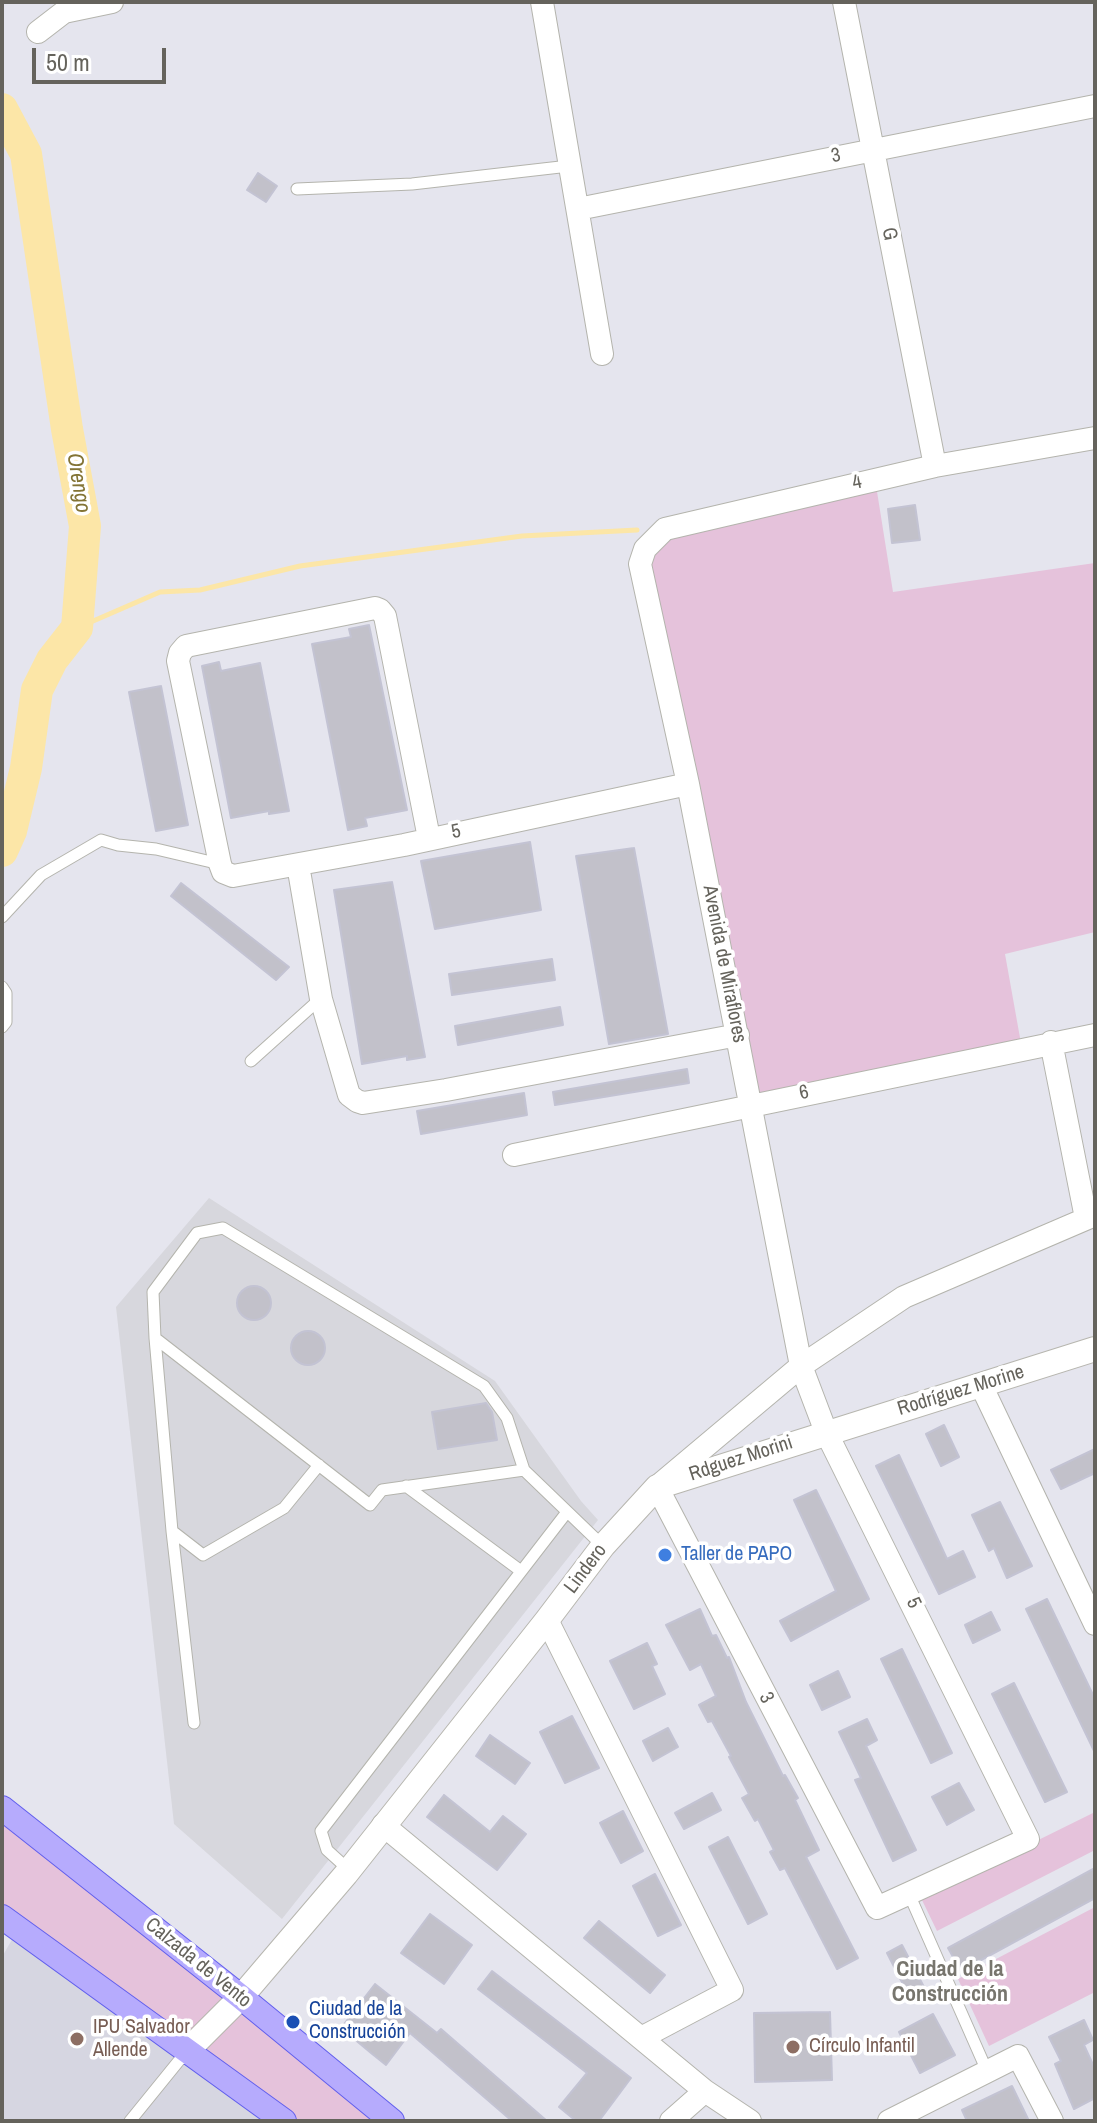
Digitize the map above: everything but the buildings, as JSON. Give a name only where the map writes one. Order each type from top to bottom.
[{"type":"main road","name":"Calzada de Vento","points":[[2,1808],[392,2121]]},
{"type":"main road","points":[[2,1917],[284,2121]]},
{"type":"street","points":[[38,32],[64,12],[112,2]]},
{"type":"street","points":[[542,2],[602,354]]},
{"type":"street","name":"G","points":[[844,2],[935,466]]},
{"type":"street","name":"3","points":[[578,209],[1095,106]]},
{"type":"street","name":"4","points":[[640,564],[645,549],[665,529],[935,466],[1095,438]]},
{"type":"street","name":"Avenida de Miraflores","points":[[640,564],[688,784],[801,1366]]},
{"type":"street","points":[[222,868],[178,661],[180,653],[186,646],[375,608],[385,616],[429,838]]},
{"type":"street","name":"5","points":[[222,868],[233,876],[298,865],[688,784]]},
{"type":"street","points":[[298,865],[321,999],[349,1095],[357,1101],[363,1103],[446,1090],[738,1035]]},
{"type":"street","name":"6","points":[[514,1155],[1095,1035]]},
{"type":"street","points":[[1051,1042],[1091,1216]]},
{"type":"street","name":"Lindero","points":[[186,2052],[241,1997],[349,1870],[603,1546],[657,1487],[801,1366],[904,1297],[1091,1216]]},
{"type":"street","name":"Rodríguez Morine","points":[[826,1432],[1095,1349]]},
{"type":"street","name":"5","points":[[801,1366],[826,1432],[1028,1839],[909,1894]]},
{"type":"street","points":[[981,1385],[1095,1624]]},
{"type":"street","name":"Rdguez Morini","points":[[657,1487],[826,1432]]},
{"type":"street","name":"3","points":[[657,1487],[877,1908],[909,1894]]},
{"type":"street","points":[[547,1620],[732,1990],[641,2038]]},
{"type":"street","points":[[383,1825],[705,2091],[750,2121]]},
{"type":"street","points":[[889,2121],[1018,2056],[1052,2121]]},
{"type":"street","points":[[671,2121],[705,2091]]},
{"type":"lane","points":[[297,189],[412,184],[569,166]]},
{"type":"lane","points":[[2,917],[41,875],[101,840],[156,849],[222,868]]},
{"type":"lane","points":[[2,987],[6,993],[6,1022],[2,1027]]},
{"type":"lane","points":[[251,1061],[321,999]]},
{"type":"lane","points":[[194,1723],[172,1531],[153,1292],[197,1233],[223,1228],[484,1386],[507,1418],[524,1470],[603,1546]]},
{"type":"lane","points":[[155,1338],[370,1505],[382,1490],[524,1470]]},
{"type":"lane","points":[[172,1531],[203,1555],[284,1508],[319,1465]]},
{"type":"lane","points":[[406,1486],[521,1571]]},
{"type":"lane","points":[[349,1870],[327,1850],[321,1831],[567,1512]]},
{"type":"lane","points":[[909,1894],[987,2071]]},
{"type":"lane","points":[[130,2121],[186,2052]]},
{"type":"shaded area","points":[[875,479],[893,592],[1095,563],[1095,932],[1005,954],[1022,1049],[751,1104],[645,549],[665,529]]},
{"type":"shaded area","points":[[209,1198],[495,1381],[598,1520],[282,1919],[174,1824],[116,1307]]},
{"type":"shaded area","points":[[2,1808],[392,2121],[284,2121],[2,1917]]},
{"type":"shaded area","points":[[1095,1812],[1095,1850],[937,1931],[921,1898]]},
{"type":"shaded area","points":[[1095,1907],[1095,1992],[989,2046],[958,1979]]},
{"type":"shaded area","name":"IPU Salvador Allende","points":[[14,1936],[262,2121],[2,2121],[2,1957]]},
{"type":"waterway","name":"Orengo","points":[[2,109],[26,154],[67,429],[85,526],[77,628],[52,660],[37,690],[26,768],[11,831],[2,851]]},
{"type":"waterway","points":[[77,628],[160,592],[200,590],[300,566],[522,536],[637,530]]},
{"type":"place","name":"Taller de PAPO","points":[[665,1555]]},
{"type":"place","name":"Ciudad de la Construcción","points":[[293,2022]]},
{"type":"place","name":"IPU Salvador Allende","points":[[77,2039]]},
{"type":"place","name":"Círculo Infantil","points":[[793,2047]]},
{"type":"district","name":"Ciudad de la Construcción","points":[[950,1982]]}]
